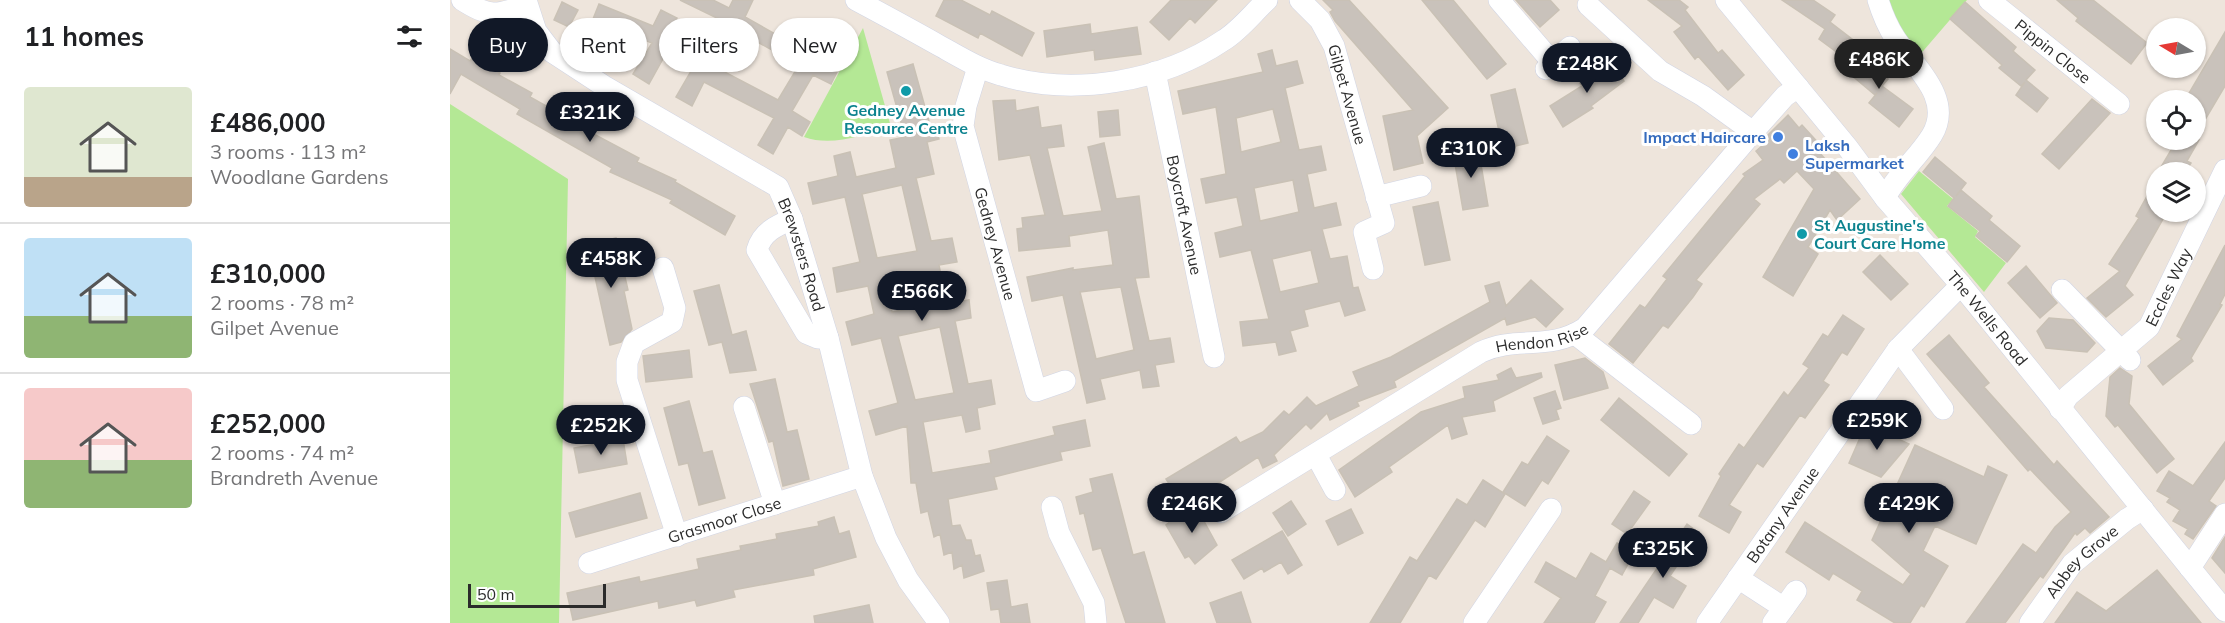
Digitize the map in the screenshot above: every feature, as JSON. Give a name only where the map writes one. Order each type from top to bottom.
[{"type":"street","points":[[462,0],[481,12],[498,15],[526,3]]},
{"type":"street","points":[[856,0],[978,67],[1002,76],[1061,85],[1096,84],[1155,72],[1196,57],[1226,39],[1267,0]]},
{"type":"street","name":"Gilpet Avenue","points":[[1300,0],[1320,20],[1334,46],[1384,223],[1364,232],[1373,269]]},
{"type":"street","points":[[1499,0],[1549,66],[1570,47]]},
{"type":"street","name":"The Wells Road","points":[[1726,0],[1885,198],[1961,285],[2225,611]]},
{"type":"street","points":[[1878,0],[1895,38],[1935,94],[1940,116],[1935,137],[1893,182],[1885,198]]},
{"type":"street","name":"Pippin Close","points":[[1989,0],[2065,66],[2119,104]]},
{"type":"street","name":"Brewsters Road","points":[[526,3],[536,31],[552,52],[604,86],[778,187],[792,219],[828,338],[862,476],[886,538],[908,580],[939,623]]},
{"type":"street","points":[[1588,5],[1660,71],[1703,96],[1753,132]]},
{"type":"street","name":"Gedney Avenue","points":[[978,67],[966,106],[963,126],[1026,356],[1036,391],[1065,381]]},
{"type":"street","name":"Boycroft Avenue","points":[[1155,72],[1214,357]]},
{"type":"street","name":"Hendon Rise","points":[[1221,512],[1494,346],[1556,342],[1575,334],[1595,319],[1753,132],[1785,96],[1798,87]]},
{"type":"street","name":"Eccles Way","points":[[2060,409],[2068,396],[2127,355],[2149,327],[2225,170]]},
{"type":"street","points":[[1376,197],[1421,186]]},
{"type":"street","points":[[792,219],[771,229],[760,241],[757,250],[806,333],[818,338],[828,338]]},
{"type":"street","points":[[663,268],[675,308],[672,322],[634,343],[627,362],[627,380],[676,536]]},
{"type":"street","name":"Botany Avenue","points":[[1707,623],[1898,349],[1961,285]]},
{"type":"street","points":[[2062,290],[2127,355]]},
{"type":"street","points":[[1575,334],[1691,424]]},
{"type":"street","points":[[1898,349],[1943,409]]},
{"type":"street","points":[[744,407],[775,504]]},
{"type":"street","points":[[1316,455],[1335,490]]},
{"type":"street","name":"Grasmoor Close","points":[[589,563],[862,476]]},
{"type":"street","points":[[1052,507],[1049,535],[1094,603],[1096,623]]},
{"type":"street","points":[[1474,623],[1551,509]]},
{"type":"street","name":"Abbey Grove","points":[[2030,623],[2072,564],[2127,519],[2143,509]]},
{"type":"street","points":[[2190,568],[2225,514]]},
{"type":"street","name":"Botany Avenue","points":[[1738,578],[1784,608]]},
{"type":"green space","points":[[1889,0],[1967,0],[1918,57],[1895,20]]},
{"type":"green space","points":[[863,28],[891,127],[836,140],[825,141],[804,137],[839,72],[859,72],[859,35]]},
{"type":"green space","points":[[450,104],[568,179],[559,623],[450,623]]},
{"type":"green space","points":[[1919,171],[1953,199],[1947,206],[1978,231],[1975,237],[2006,263],[1984,292],[1901,194]]},
{"type":"building","points":[[680,0],[713,0],[729,8],[733,0],[753,0],[745,17],[747,18],[717,18]]},
{"type":"building","points":[[944,0],[961,0],[990,15],[992,11],[1034,33],[1022,56],[980,33],[978,38],[936,16]]},
{"type":"building","points":[[1171,0],[1217,0],[1195,23],[1190,18],[1169,40],[1150,22]]},
{"type":"building","points":[[1323,0],[1349,0],[1448,108],[1417,136],[1423,163],[1394,170],[1383,116],[1413,110],[1335,21],[1330,12],[1333,10]]},
{"type":"building","points":[[1422,0],[1453,0],[1506,64],[1487,79]]},
{"type":"building","points":[[1516,0],[1550,0],[1559,10],[1540,27]]},
{"type":"building","points":[[1648,0],[1679,0],[1688,7],[1685,10],[1718,53],[1722,50],[1744,75],[1728,90],[1698,56],[1695,59],[1674,32],[1682,26]]},
{"type":"building","points":[[1782,0],[1813,0],[1835,15],[1830,22],[1861,46],[1850,62],[1819,39],[1825,29]]},
{"type":"building","points":[[2057,0],[2093,0],[2146,44],[2131,64],[2076,21],[2078,18]]},
{"type":"building","points":[[562,2],[578,10],[574,18],[560,18],[560,23],[554,20]]},
{"type":"building","points":[[1965,2],[2016,47],[2013,51],[2035,70],[2026,80],[2048,98],[2037,112],[2016,95],[2025,82],[2021,86],[1999,68],[2002,65],[1950,19]]},
{"type":"building","points":[[599,4],[633,18],[593,18]]},
{"type":"building","points":[[661,10],[677,18],[659,18],[659,66],[649,84],[633,74],[634,72],[647,72],[647,51],[652,43],[647,41],[647,24],[653,26]]},
{"type":"building","points":[[1090,24],[1091,34],[1137,27],[1141,54],[1095,60],[1094,50],[1047,57],[1044,31]]},
{"type":"building","points":[[759,25],[771,32],[771,49],[759,43]]},
{"type":"building","points":[[2225,32],[2225,86],[2206,118],[2206,90],[2191,90],[2198,78],[2206,78],[2206,64]]},
{"type":"building","points":[[450,49],[468,60],[468,72],[498,72],[499,75],[532,93],[530,97],[557,112],[556,114],[639,158],[637,162],[676,180],[675,182],[735,216],[725,235],[670,203],[672,200],[610,172],[612,168],[517,114],[520,109],[461,74],[450,94]]},
{"type":"building","points":[[1272,50],[1276,66],[1297,61],[1303,83],[1285,88],[1299,150],[1321,146],[1326,170],[1307,174],[1314,208],[1336,203],[1341,225],[1322,229],[1330,259],[1347,256],[1353,288],[1358,287],[1365,310],[1345,316],[1340,301],[1304,310],[1308,326],[1290,331],[1296,351],[1279,355],[1276,342],[1243,346],[1240,322],[1269,319],[1251,250],[1220,257],[1215,233],[1243,226],[1237,197],[1206,203],[1201,179],[1226,174],[1216,107],[1183,114],[1178,91],[1263,72],[1258,54]],"holes":[[[1273,109],[1281,142],[1241,152],[1236,118]],[[1293,180],[1299,212],[1260,221],[1254,188]],[[1311,250],[1319,283],[1280,292],[1272,259]]]},
{"type":"building","points":[[1858,53],[1888,79],[1882,86],[1913,109],[1899,127],[1869,103],[1877,93],[1875,95],[1844,69]]},
{"type":"building","points":[[1610,61],[1624,81],[1591,106],[1593,108],[1563,127],[1550,106],[1582,86],[1580,83]]},
{"type":"building","points":[[913,64],[930,125],[935,124],[939,139],[927,142],[934,174],[916,178],[931,241],[952,238],[957,262],[939,265],[946,304],[969,300],[971,318],[955,321],[968,384],[991,380],[995,404],[977,408],[980,429],[966,432],[962,415],[923,422],[932,473],[991,463],[989,451],[1055,435],[1053,427],[1085,420],[1090,446],[1060,452],[1062,460],[994,477],[997,489],[948,499],[952,526],[960,525],[966,540],[971,540],[975,556],[980,555],[984,571],[964,578],[962,565],[954,569],[952,552],[944,555],[940,534],[934,537],[928,511],[921,513],[916,483],[911,483],[907,426],[876,435],[869,411],[898,403],[881,338],[852,345],[846,322],[874,314],[868,286],[837,292],[833,268],[860,262],[845,197],[813,204],[808,183],[838,176],[834,156],[850,152],[856,177],[896,168],[890,140],[905,137],[887,72]],"holes":[[[902,185],[917,251],[877,258],[862,194]],[[926,273],[931,304],[892,312],[885,281]],[[940,327],[954,393],[915,400],[898,336]]]},
{"type":"building","points":[[690,72],[725,72],[778,100],[795,72],[837,72],[831,84],[813,75],[792,111],[810,122],[802,136],[788,127],[773,154],[758,145],[774,118],[704,82],[692,106],[676,97]]},
{"type":"building","points":[[1515,89],[1528,143],[1503,149],[1491,95]]},
{"type":"building","points":[[2092,99],[2110,113],[2059,169],[2042,154]]},
{"type":"building","points":[[1015,100],[1016,111],[1038,107],[1041,128],[1061,125],[1064,146],[1047,148],[1063,216],[1102,211],[1088,147],[1104,143],[1116,199],[1139,196],[1149,277],[1135,278],[1149,341],[1170,338],[1174,362],[1155,365],[1159,386],[1143,388],[1140,370],[1100,379],[1105,399],[1087,403],[1063,295],[1032,301],[1027,277],[1073,268],[1073,270],[1113,265],[1108,230],[1069,236],[1070,246],[1019,251],[1017,229],[1023,228],[1022,218],[1045,215],[1030,155],[999,160],[993,101]],"holes":[[[1121,287],[1134,350],[1096,359],[1080,292]]]},
{"type":"building","points":[[1118,110],[1120,135],[1100,137],[1098,112]]},
{"type":"building","points":[[1788,115],[1799,128],[1802,125],[1823,148],[1819,152],[1860,199],[1837,220],[1830,210],[1808,247],[1818,254],[1793,296],[1763,277],[1814,189],[1797,171],[1784,183],[1780,179],[1754,199],[1760,204],[1696,280],[1702,284],[1693,297],[1668,328],[1663,325],[1633,363],[1609,344],[1640,305],[1645,308],[1667,279],[1663,276],[1745,176],[1743,174],[1763,160],[1756,151],[1770,139],[1767,136]]},
{"type":"building","points":[[1478,147],[1488,206],[1463,210],[1453,152]]},
{"type":"building","points":[[2171,150],[2193,150],[2187,161],[2189,162],[2164,162]]},
{"type":"building","points":[[1935,157],[1966,183],[1956,196],[1961,190],[1992,216],[1989,220],[2020,246],[2007,262],[1976,236],[1980,231],[1948,206],[1954,198],[1923,172]]},
{"type":"building","points":[[2146,198],[2146,222],[2161,222],[2125,286],[2133,295],[2106,317],[2087,298],[2120,271],[2109,264],[2139,218],[2136,216]]},
{"type":"building","points":[[1438,202],[1450,260],[1425,265],[1413,207]]},
{"type":"building","points":[[616,238],[628,290],[624,291],[632,329],[621,342],[610,345],[588,245]]},
{"type":"building","points":[[2225,245],[2225,294],[2220,304],[2222,305],[2191,358],[2193,361],[2163,385],[2148,366],[2182,339],[2177,336]]},
{"type":"building","points":[[1880,255],[1908,284],[1891,300],[1863,272]]},
{"type":"building","points":[[2026,266],[2057,303],[2040,318],[2008,283]]},
{"type":"building","points":[[1531,280],[1563,309],[1546,327],[1535,317],[1507,325],[1505,318],[1394,381],[1396,387],[1357,402],[1359,406],[1330,420],[1327,413],[1311,429],[1306,424],[1274,455],[1277,461],[1263,468],[1258,457],[1183,506],[1166,479],[1236,437],[1240,443],[1263,432],[1284,411],[1289,415],[1307,397],[1316,406],[1359,386],[1353,372],[1391,357],[1490,302],[1485,286],[1499,282],[1506,306]]},
{"type":"building","points":[[719,285],[732,335],[746,331],[756,370],[730,373],[722,342],[709,345],[694,291]]},
{"type":"building","points":[[1843,315],[1864,329],[1847,355],[1842,352],[1823,381],[1829,385],[1805,418],[1800,415],[1763,467],[1757,463],[1729,505],[1741,512],[1729,533],[1699,516],[1721,476],[1719,474],[1739,444],[1744,448],[1784,392],[1788,396],[1809,368],[1803,364],[1823,334],[1828,337]]},
{"type":"building","points":[[2049,318],[2073,320],[2095,343],[2087,352],[2046,348],[2037,331]]},
{"type":"building","points":[[1949,335],[1989,383],[1984,387],[2054,465],[2057,461],[2109,517],[2090,533],[2085,528],[2077,535],[2075,533],[2043,578],[2040,576],[2005,623],[1966,623],[2023,544],[2036,553],[2055,527],[2071,512],[2030,469],[2028,471],[1927,354]]},
{"type":"building","points":[[689,350],[692,377],[646,382],[643,356]]},
{"type":"building","points":[[1585,358],[1603,372],[1608,388],[1564,400],[1555,365]]},
{"type":"building","points":[[1511,368],[1516,378],[1541,373],[1542,377],[1493,401],[1495,411],[1462,417],[1467,434],[1452,439],[1448,425],[1389,467],[1392,472],[1355,497],[1339,470],[1421,412],[1465,398],[1463,387],[1499,380],[1497,375]]},
{"type":"building","points":[[2120,368],[2132,376],[2129,404],[2174,459],[2157,473],[2118,425],[2115,427],[2106,416],[2110,377]]},
{"type":"building","points":[[775,379],[787,432],[797,430],[809,479],[783,486],[773,441],[769,442],[750,384]]},
{"type":"building","points":[[1555,391],[1561,408],[1556,410],[1559,419],[1543,424],[1534,398]]},
{"type":"building","points":[[1619,398],[1687,454],[1669,476],[1601,420]]},
{"type":"building","points":[[689,401],[703,453],[712,451],[725,498],[699,505],[688,463],[679,465],[664,408]]},
{"type":"building","points":[[1866,424],[1909,444],[1881,477],[1849,463]]},
{"type":"building","points":[[1547,436],[1569,451],[1548,484],[1542,480],[1525,506],[1503,492],[1522,462],[1528,465]]},
{"type":"building","points":[[623,439],[627,464],[579,473],[574,448]]},
{"type":"building","points":[[2225,442],[2225,478],[2209,501],[2216,506],[2193,539],[2185,534],[2188,529],[2173,521],[2180,510],[2167,502],[2170,498],[2157,491],[2169,471],[2193,486]]},
{"type":"building","points":[[1915,445],[1984,477],[1988,466],[2007,475],[1976,544],[1935,526],[1923,551],[1948,566],[1924,607],[1921,605],[1910,623],[1895,623],[1857,600],[1862,591],[1833,573],[1829,580],[1786,552],[1805,522],[1903,585],[1911,574],[1872,540]]},
{"type":"building","points":[[1112,474],[1133,555],[1144,552],[1165,623],[1126,623],[1101,548],[1093,550],[1084,513],[1080,514],[1076,497],[1093,492],[1090,479]]},
{"type":"building","points":[[1483,480],[1505,494],[1485,527],[1475,520],[1436,579],[1429,575],[1400,623],[1370,623],[1410,557],[1417,561],[1457,499],[1467,505]]},
{"type":"building","points":[[1634,491],[1650,502],[1627,534],[1612,524]]},
{"type":"building","points":[[640,493],[647,518],[576,537],[569,513]]},
{"type":"building","points":[[1291,501],[1306,524],[1288,536],[1273,513]]},
{"type":"building","points":[[1194,503],[1217,545],[1195,564],[1189,556],[1185,558],[1166,525]]},
{"type":"building","points":[[1351,509],[1363,533],[1338,545],[1326,521]]},
{"type":"building","points":[[834,517],[839,534],[849,531],[856,557],[813,569],[814,575],[733,590],[735,597],[697,606],[695,600],[659,608],[658,601],[573,620],[567,593],[639,577],[640,582],[699,569],[697,559],[741,550],[740,546],[777,539],[776,534],[819,526],[818,522]]},
{"type":"building","points":[[1687,524],[1699,533],[1670,576],[1686,586],[1673,608],[1654,597],[1638,623],[1620,623]]},
{"type":"building","points":[[1282,531],[1302,565],[1288,574],[1281,562],[1264,572],[1262,568],[1244,579],[1232,560]]},
{"type":"building","points":[[2225,537],[2225,573],[2212,558]]},
{"type":"building","points":[[1617,543],[1634,553],[1622,575],[1610,568],[1595,596],[1606,602],[1594,623],[1544,623],[1561,598],[1535,582],[1546,562],[1576,579],[1591,553],[1606,562]]},
{"type":"building","points":[[2157,570],[2201,623],[2055,623],[2077,592],[2106,611]]},
{"type":"building","points":[[1007,580],[1011,607],[1027,604],[1030,623],[1001,623],[999,609],[991,610],[987,583]]},
{"type":"building","points":[[1241,592],[1251,623],[1217,623],[1210,603]]},
{"type":"building","points":[[869,605],[873,623],[815,623],[814,616]]},
{"type":"place","name":"Gedney Avenue Resource Centre","points":[[906,91]]},
{"type":"place","name":"Impact Haircare","points":[[1778,137]]},
{"type":"place","name":"Laksh Supermarket","points":[[1793,154]]},
{"type":"place","name":"St Augustine's Court Care Home","points":[[1802,234]]}]
